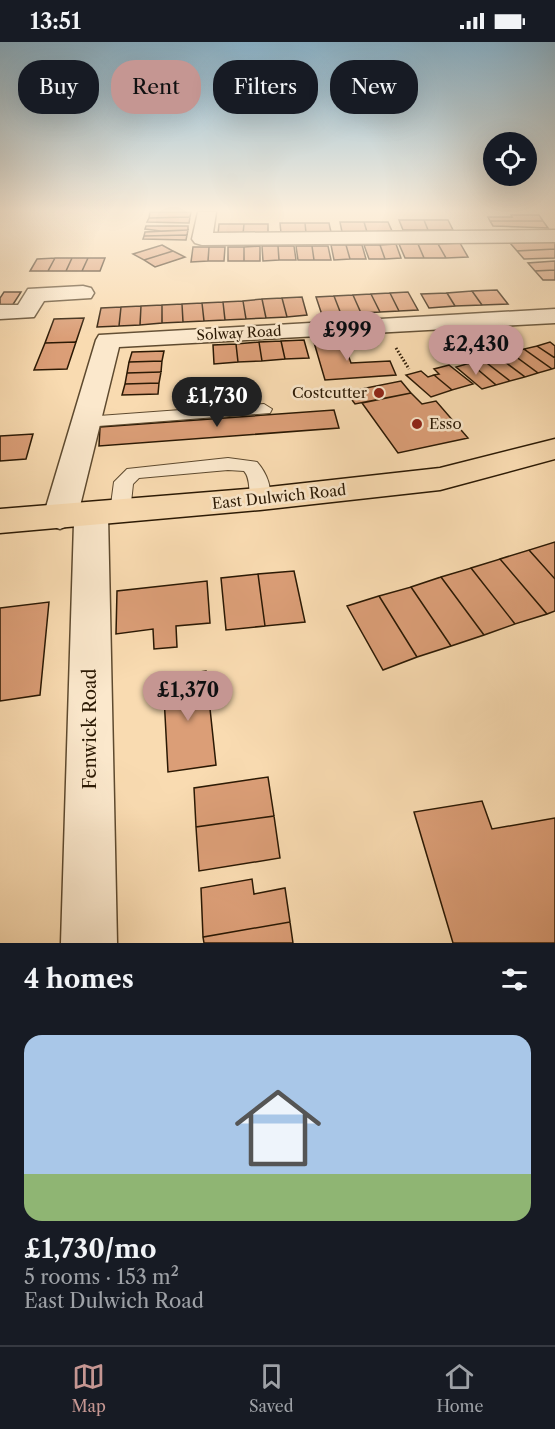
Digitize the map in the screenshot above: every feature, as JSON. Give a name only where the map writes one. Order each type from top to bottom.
[{"type":"main road","name":"East Dulwich Road","points":[[0,521],[260,499],[440,479],[555,449]]},
{"type":"street","points":[[0,312],[26,312],[36,294],[83,293]]},
{"type":"street","name":"Solway Road","points":[[90,515],[85,422],[108,340],[555,316]]},
{"type":"street","name":"Fenwick Road","points":[[89,943],[90,515]]},
{"type":"lane","points":[[85,422],[264,409]]},
{"type":"building","points":[[133,254],[163,254],[144,260]]},
{"type":"building","points":[[163,254],[179,254],[185,257],[155,267],[144,260]]},
{"type":"building","points":[[192,254],[208,254],[208,261],[191,262]]},
{"type":"building","points":[[208,254],[224,254],[224,261],[208,261]]},
{"type":"building","points":[[228,254],[244,254],[244,261],[228,261]]},
{"type":"building","points":[[244,254],[260,254],[260,261],[244,261]]},
{"type":"building","points":[[263,254],[279,254],[279,260],[263,261]]},
{"type":"building","points":[[279,254],[295,254],[296,260],[279,260]]},
{"type":"building","points":[[297,254],[313,254],[314,260],[298,260]]},
{"type":"building","points":[[313,254],[330,254],[331,260],[314,260]]},
{"type":"building","points":[[333,254],[349,254],[350,259],[334,260]]},
{"type":"building","points":[[349,254],[365,254],[366,259],[350,259]]},
{"type":"building","points":[[367,254],[383,254],[385,259],[369,259]]},
{"type":"building","points":[[383,254],[400,254],[401,258],[385,259]]},
{"type":"building","points":[[403,254],[422,254],[424,258],[405,258]]},
{"type":"building","points":[[422,254],[444,254],[446,258],[424,258]]},
{"type":"building","points":[[444,254],[466,254],[468,257],[446,258]]},
{"type":"building","points":[[520,254],[555,254],[555,258],[524,259]]},
{"type":"building","points":[[55,258],[72,258],[66,271],[48,271]]},
{"type":"building","points":[[55,258],[48,271],[30,271],[37,259]]},
{"type":"building","points":[[72,258],[88,258],[82,271],[66,271]]},
{"type":"building","points":[[88,258],[105,258],[100,271],[82,271]]},
{"type":"building","points":[[555,261],[555,270],[535,271],[528,263]]},
{"type":"building","points":[[555,270],[555,280],[543,280],[535,271]]},
{"type":"building","points":[[497,290],[508,304],[482,305],[472,291]]},
{"type":"building","points":[[472,291],[482,305],[455,306],[447,293]]},
{"type":"building","points":[[4,292],[21,292],[12,306],[0,306],[0,298]]},
{"type":"building","points":[[408,292],[418,310],[399,311],[390,293]]},
{"type":"building","points":[[390,293],[399,311],[380,312],[371,294]]},
{"type":"building","points":[[447,293],[455,306],[429,308],[421,294]]},
{"type":"building","points":[[371,294],[380,312],[361,313],[353,295]]},
{"type":"building","points":[[353,295],[361,313],[341,314],[334,296]]},
{"type":"building","points":[[334,296],[341,314],[322,315],[316,297]]},
{"type":"building","points":[[302,297],[307,315],[287,317],[282,298]]},
{"type":"building","points":[[282,298],[287,317],[266,318],[262,299]]},
{"type":"building","points":[[262,299],[266,318],[246,319],[243,301]]},
{"type":"building","points":[[243,301],[246,319],[225,320],[223,302]]},
{"type":"building","points":[[223,302],[225,320],[204,321],[202,303]]},
{"type":"building","points":[[202,303],[204,321],[183,322],[182,304]]},
{"type":"building","points":[[182,304],[183,322],[162,323],[162,305]]},
{"type":"building","points":[[162,305],[162,323],[140,325],[141,306]]},
{"type":"building","points":[[141,306],[140,325],[119,326],[121,307]]},
{"type":"building","points":[[121,307],[119,326],[97,327],[101,308]]},
{"type":"building","points":[[84,318],[76,342],[45,343],[54,319]]},
{"type":"building","points":[[342,338],[351,363],[390,361],[396,375],[325,380],[313,339]]},
{"type":"building","points":[[304,340],[309,358],[285,359],[281,341]]},
{"type":"building","points":[[281,341],[285,359],[262,361],[259,342]]},
{"type":"building","points":[[76,342],[67,369],[34,370],[45,343]]},
{"type":"building","points":[[259,342],[262,361],[238,362],[236,344]]},
{"type":"building","points":[[550,342],[555,346],[555,358],[537,346]]},
{"type":"building","points":[[236,344],[238,362],[214,364],[213,345]]},
{"type":"building","points":[[537,346],[555,358],[555,368],[552,369],[524,349]]},
{"type":"building","points":[[524,349],[552,369],[538,373],[511,353]]},
{"type":"building","points":[[164,351],[162,361],[129,362],[132,352]]},
{"type":"building","points":[[511,353],[538,373],[525,377],[497,356]]},
{"type":"building","points":[[497,356],[525,377],[510,381],[483,360]]},
{"type":"building","points":[[483,360],[510,381],[496,385],[470,363]]},
{"type":"building","points":[[162,361],[161,372],[127,373],[129,362]]},
{"type":"building","points":[[470,363],[496,385],[482,389],[456,367]]},
{"type":"building","points":[[449,365],[473,384],[452,390],[434,375],[439,374],[434,369]]},
{"type":"building","points":[[421,371],[428,377],[434,375],[452,390],[431,397],[406,375]]},
{"type":"building","points":[[161,372],[159,383],[125,384],[127,373]]},
{"type":"building","name":"Costcutter","points":[[401,381],[411,393],[355,404],[346,392]]},
{"type":"building","points":[[159,383],[158,394],[122,395],[125,384]]},
{"type":"building","name":"Esso","points":[[411,393],[422,404],[436,401],[468,438],[398,453],[362,403]]},
{"type":"building","points":[[334,410],[339,428],[99,446],[100,427]]},
{"type":"building","points":[[33,434],[26,459],[0,461],[0,436]]},
{"type":"building","points":[[555,542],[555,579],[529,550]]},
{"type":"building","points":[[529,550],[555,579],[555,611],[547,614],[500,559]]},
{"type":"building","points":[[500,559],[547,614],[515,624],[471,568]]},
{"type":"building","points":[[471,568],[515,624],[484,635],[441,577]]},
{"type":"building","points":[[294,571],[305,622],[265,626],[258,574]]},
{"type":"building","points":[[258,574],[265,626],[226,630],[221,578]]},
{"type":"building","points":[[441,577],[484,635],[451,646],[411,587]]},
{"type":"building","points":[[207,581],[210,623],[176,626],[177,647],[154,649],[153,629],[116,634],[117,591]]},
{"type":"building","points":[[411,587],[451,646],[417,657],[379,596]]},
{"type":"building","points":[[379,596],[417,657],[383,670],[347,606]]},
{"type":"building","points":[[49,602],[40,695],[0,701],[0,608]]},
{"type":"building","points":[[206,671],[216,765],[168,772],[163,677]]},
{"type":"building","points":[[268,777],[274,816],[196,827],[194,788]]},
{"type":"building","points":[[482,801],[492,829],[555,818],[555,943],[453,943],[414,812]]},
{"type":"building","points":[[274,816],[280,858],[199,871],[196,827]]},
{"type":"building","points":[[252,879],[254,894],[285,888],[290,922],[203,937],[201,888]]},
{"type":"building","points":[[290,922],[293,943],[204,943],[203,937]]},
{"type":"place","name":"Costcutter","points":[[379,393]]},
{"type":"place","name":"Esso","points":[[417,424]]}]
